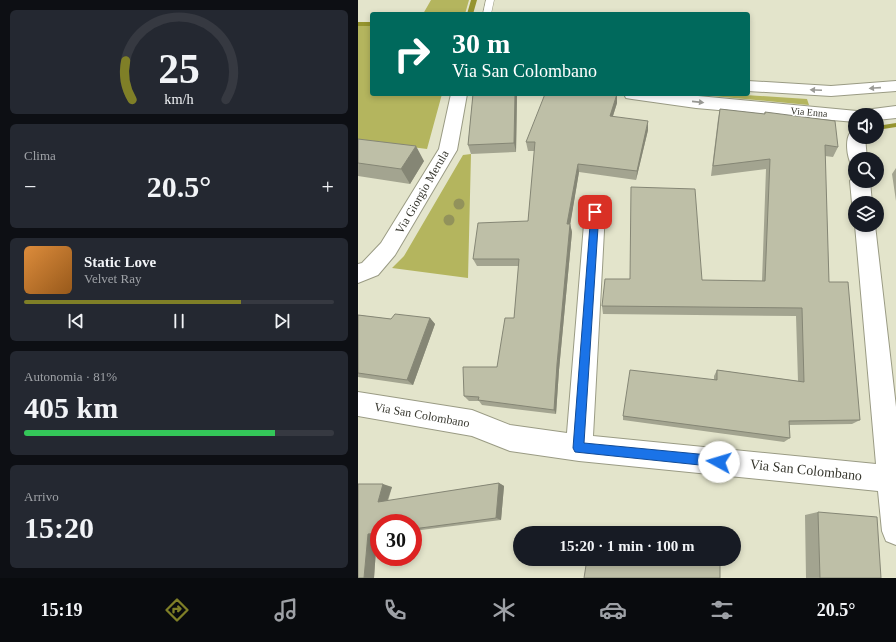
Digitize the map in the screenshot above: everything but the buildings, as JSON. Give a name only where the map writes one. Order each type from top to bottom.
[{"type":"street","name":"Via Enna","points":[[750,86],[831,91],[896,86]]},
{"type":"street","points":[[855,90],[856,108]]},
{"type":"street","name":"Via Giorgio Merula","points":[[358,274],[370,268],[388,249],[448,150],[459,96]]},
{"type":"street","name":"Via Enna","points":[[648,96],[848,118]]},
{"type":"street","name":"Via Enna","points":[[884,114],[896,112]]},
{"type":"street","points":[[579,448],[595,212]]},
{"type":"street","points":[[866,232],[896,531]]},
{"type":"street","name":"Via San Colombano","points":[[358,404],[472,423],[510,438],[579,448],[890,479]]},
{"type":"lane","points":[[487,12],[490,0]]},
{"type":"shaded area","points":[[431,0],[469,0],[466,12],[424,12]]},
{"type":"shaded area","points":[[358,23],[370,23],[370,96],[441,96],[427,149],[358,140]]},
{"type":"shaded area","points":[[750,95],[807,99],[809,105],[712,96]]},
{"type":"shaded area","points":[[471,154],[468,278],[392,268],[404,256],[463,155]]},
{"type":"waterway","points":[[471,12],[474,0]]},
{"type":"waterway","points":[[358,24],[370,24]]},
{"type":"waterway","points":[[884,127],[896,125]]},
{"type":"route","points":[[595,212],[579,448],[719,462]]}]
